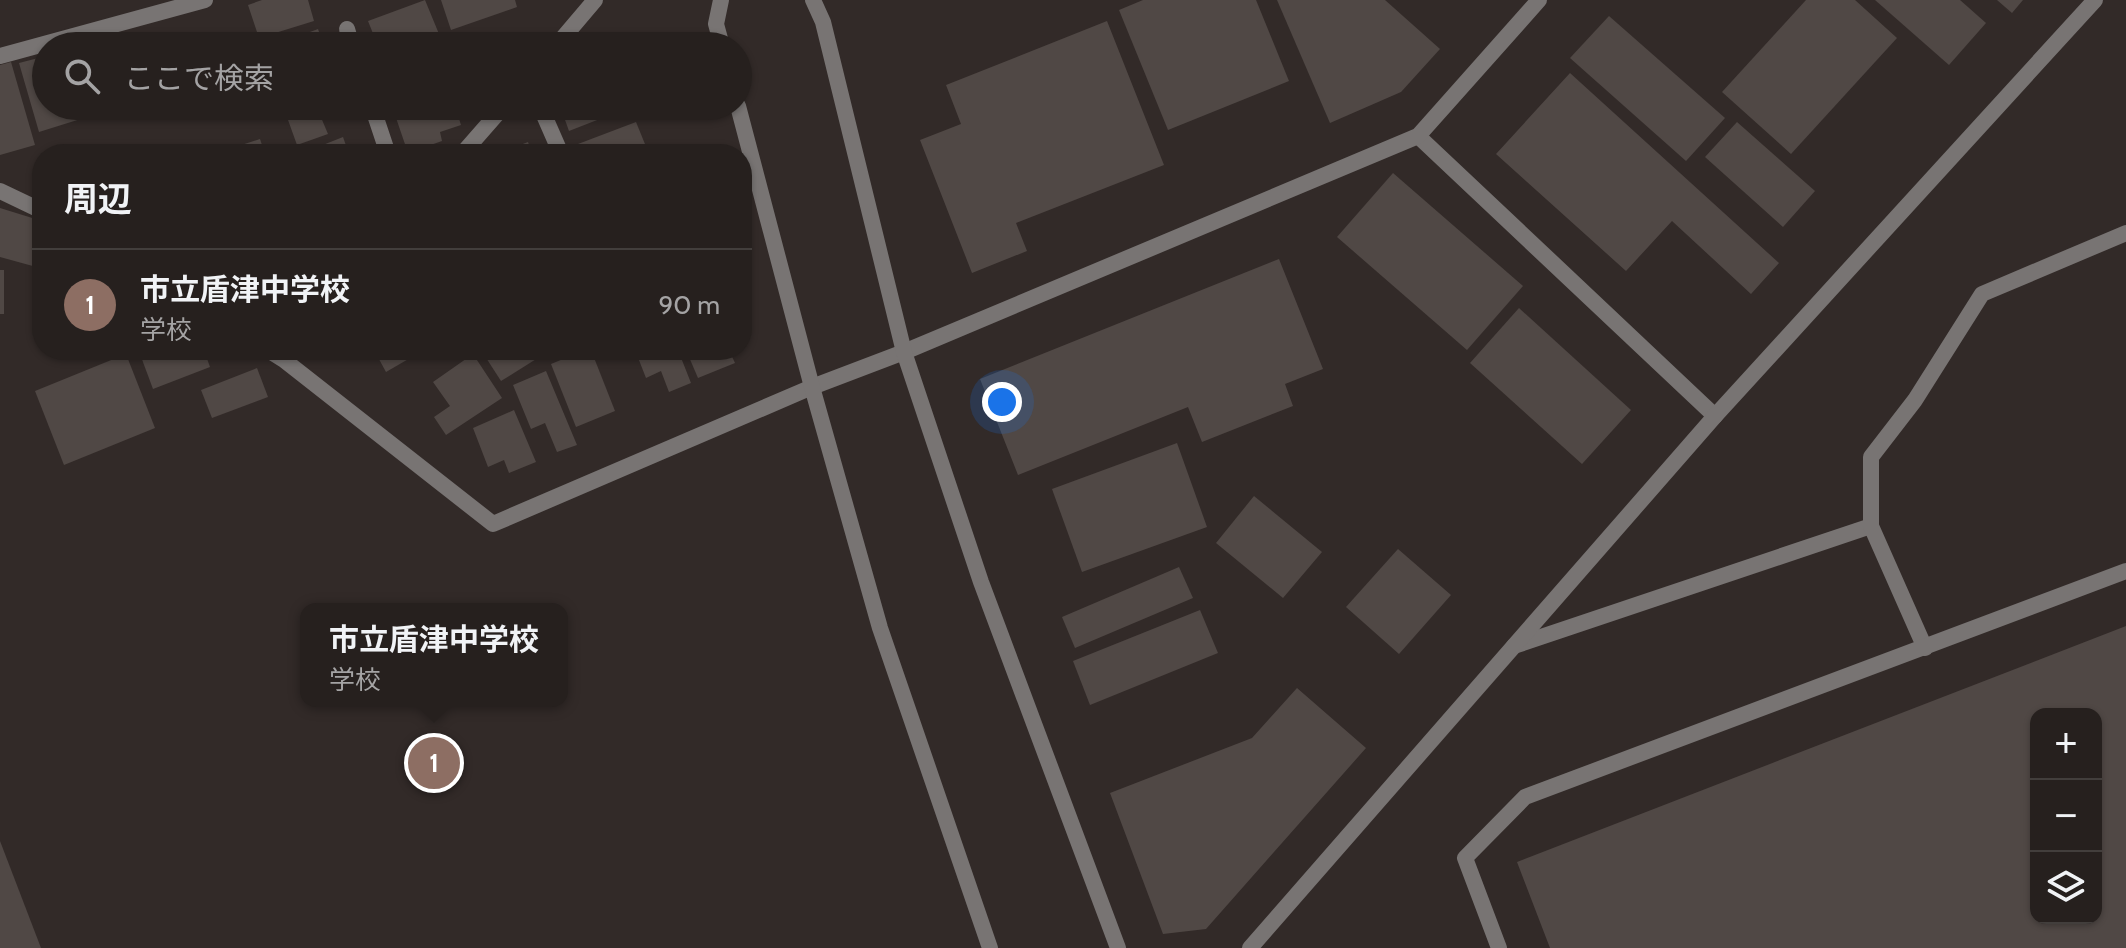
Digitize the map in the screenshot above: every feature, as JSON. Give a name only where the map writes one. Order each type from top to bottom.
[{"type":"street","points":[[88,32],[205,0]]},
{"type":"street","points":[[568,32],[595,0]]},
{"type":"street","points":[[718,32],[716,24],[721,0]]},
{"type":"street","points":[[813,0],[823,22],[904,352],[981,582],[1118,948]]},
{"type":"street","points":[[295,360],[493,524],[812,387],[904,352],[1418,136],[1539,0]]},
{"type":"street","points":[[1250,948],[1715,416],[2095,0]]},
{"type":"street","points":[[0,56],[32,47]]},
{"type":"street","points":[[377,120],[385,144]]},
{"type":"street","points":[[471,144],[492,120]]},
{"type":"street","points":[[546,120],[557,144]]},
{"type":"street","points":[[742,120],[748,144]]},
{"type":"street","points":[[1418,136],[1715,416]]},
{"type":"street","points":[[752,159],[880,628],[990,948]]},
{"type":"street","points":[[0,191],[32,206]]},
{"type":"street","points":[[1925,648],[1871,526],[1871,457],[1915,400],[1982,294],[2126,233]]},
{"type":"street","points":[[1514,646],[1871,526]]},
{"type":"street","points":[[1499,948],[1465,858],[1525,797],[2126,571]]},
{"type":"building","points":[[262,0],[308,0],[314,21],[278,32],[257,32],[248,5]]},
{"type":"building","points":[[425,0],[438,32],[372,32],[368,21]]},
{"type":"building","points":[[441,0],[515,0],[517,7],[451,30]]},
{"type":"building","points":[[1143,0],[1256,0],[1289,81],[1168,130],[1119,10]]},
{"type":"building","points":[[1277,0],[1385,0],[1440,49],[1401,92],[1330,123]]},
{"type":"building","points":[[1806,0],[1855,0],[1897,38],[1791,154],[1722,92]]},
{"type":"building","points":[[1875,0],[1960,0],[1986,23],[1949,65]]},
{"type":"building","points":[[1997,0],[2023,0],[2012,13]]},
{"type":"building","points":[[1609,16],[1725,118],[1686,161],[1570,58]]},
{"type":"building","points":[[1107,21],[1164,165],[1016,223],[1027,251],[972,273],[920,140],[961,124],[946,85]]},
{"type":"building","points":[[32,60],[32,108],[19,63]]},
{"type":"building","points":[[11,62],[35,144],[0,155],[0,65]]},
{"type":"building","points":[[1570,73],[1779,263],[1751,294],[1672,221],[1626,271],[1496,154]]},
{"type":"building","points":[[36,120],[77,120],[39,132]]},
{"type":"building","points":[[288,120],[322,120],[328,134],[297,144]]},
{"type":"building","points":[[397,120],[459,120],[461,125],[440,132],[442,141],[405,144]]},
{"type":"building","points":[[565,120],[597,120],[569,131]]},
{"type":"building","points":[[636,122],[645,144],[578,144]]},
{"type":"building","points":[[1737,122],[1815,191],[1783,227],[1705,157]]},
{"type":"building","points":[[343,137],[345,144],[325,144]]},
{"type":"building","points":[[260,139],[262,144],[245,144]]},
{"type":"building","points":[[1393,173],[1523,286],[1467,350],[1337,237]]},
{"type":"building","points":[[0,208],[32,218],[32,266],[0,257]]},
{"type":"building","points":[[1279,259],[1323,369],[1285,384],[1293,406],[1202,442],[1188,407],[1018,475],[980,379]]},
{"type":"building","points":[[0,270],[4,270],[4,314],[0,314]]},
{"type":"building","points":[[1519,308],[1631,410],[1582,464],[1470,363]]},
{"type":"building","points":[[111,360],[128,360],[155,428],[64,465],[35,391]]},
{"type":"building","points":[[142,360],[208,360],[210,367],[153,389]]},
{"type":"building","points":[[379,360],[407,360],[386,372]]},
{"type":"building","points":[[464,360],[477,360],[502,398],[446,435],[434,417],[450,406],[433,382]]},
{"type":"building","points":[[487,360],[535,360],[501,381]]},
{"type":"building","points":[[561,360],[595,360],[615,411],[576,427],[551,364]]},
{"type":"building","points":[[639,360],[682,360],[691,383],[669,392],[661,371],[646,378]]},
{"type":"building","points":[[690,360],[734,360],[735,363],[698,378]]},
{"type":"building","points":[[257,368],[268,397],[212,418],[201,390]]},
{"type":"building","points":[[546,371],[577,445],[557,452],[545,423],[531,429],[513,385]]},
{"type":"building","points":[[514,410],[536,462],[509,473],[504,460],[488,467],[473,428]]},
{"type":"building","points":[[1177,443],[1207,527],[1082,572],[1052,489]]},
{"type":"building","points":[[1254,496],[1322,552],[1283,598],[1216,543]]},
{"type":"building","points":[[1398,549],[1451,595],[1399,654],[1346,607]]},
{"type":"building","points":[[1179,567],[1193,598],[1075,648],[1062,617]]},
{"type":"building","points":[[1200,610],[1218,653],[1090,705],[1073,661]]},
{"type":"building","points":[[2126,626],[2126,948],[1550,948],[1517,862]]},
{"type":"building","points":[[1297,688],[1366,748],[1206,929],[1163,934],[1110,793],[1252,738]]},
{"type":"building","points":[[0,841],[41,948],[0,948]]},
{"type":"place","name":"市立盾津中学校","points":[[434,763]]}]
